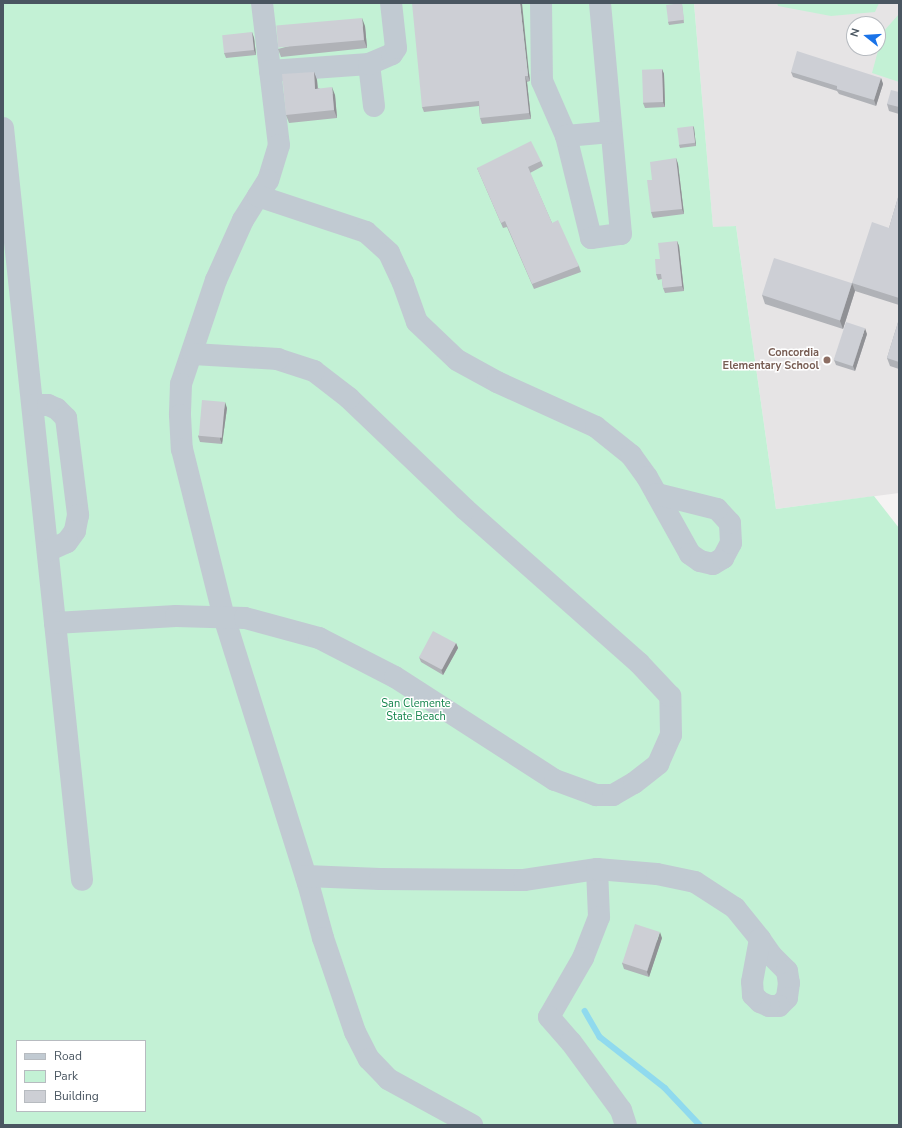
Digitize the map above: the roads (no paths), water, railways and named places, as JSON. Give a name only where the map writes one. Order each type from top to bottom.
[{"type":"lane","points":[[262,3],[279,145],[268,180],[243,220],[216,280],[181,384],[180,415],[182,449],[224,617],[306,876],[323,938],[355,1032],[369,1059],[388,1078],[472,1125]]},
{"type":"lane","points":[[270,71],[369,64],[392,54],[396,48],[391,3]]},
{"type":"lane","points":[[541,3],[542,81],[566,136],[591,238],[621,234],[600,3]]},
{"type":"lane","points":[[369,64],[374,106]]},
{"type":"lane","points":[[3,128],[82,880]]},
{"type":"lane","points":[[566,136],[611,132]]},
{"type":"lane","points":[[258,196],[366,232],[389,253],[403,283],[417,322],[457,360],[497,382],[596,427],[631,455],[657,494]]},
{"type":"lane","points":[[56,623],[176,616],[245,618],[319,638],[395,677],[555,780],[596,795],[613,795],[634,783],[658,764],[671,735],[670,696],[639,663],[465,509],[349,398],[314,371],[278,359],[192,354]]},
{"type":"lane","points":[[33,405],[48,405],[57,409],[66,418],[78,515],[75,532],[67,542],[48,551]]},
{"type":"lane","points":[[306,876],[380,879],[524,880],[597,869],[657,874],[695,882],[735,908],[760,939]]},
{"type":"lane","points":[[597,869],[599,918],[583,958],[549,1017],[571,1042],[621,1110],[626,1125]]},
{"type":"waterway","points":[[585,1011],[600,1037],[665,1088],[700,1125]]},
{"type":"place","name":"Concordia Elementary School","points":[[827,360]]},
{"type":"park label","name":"San Clemente State Beach","points":[[416,711]]}]
